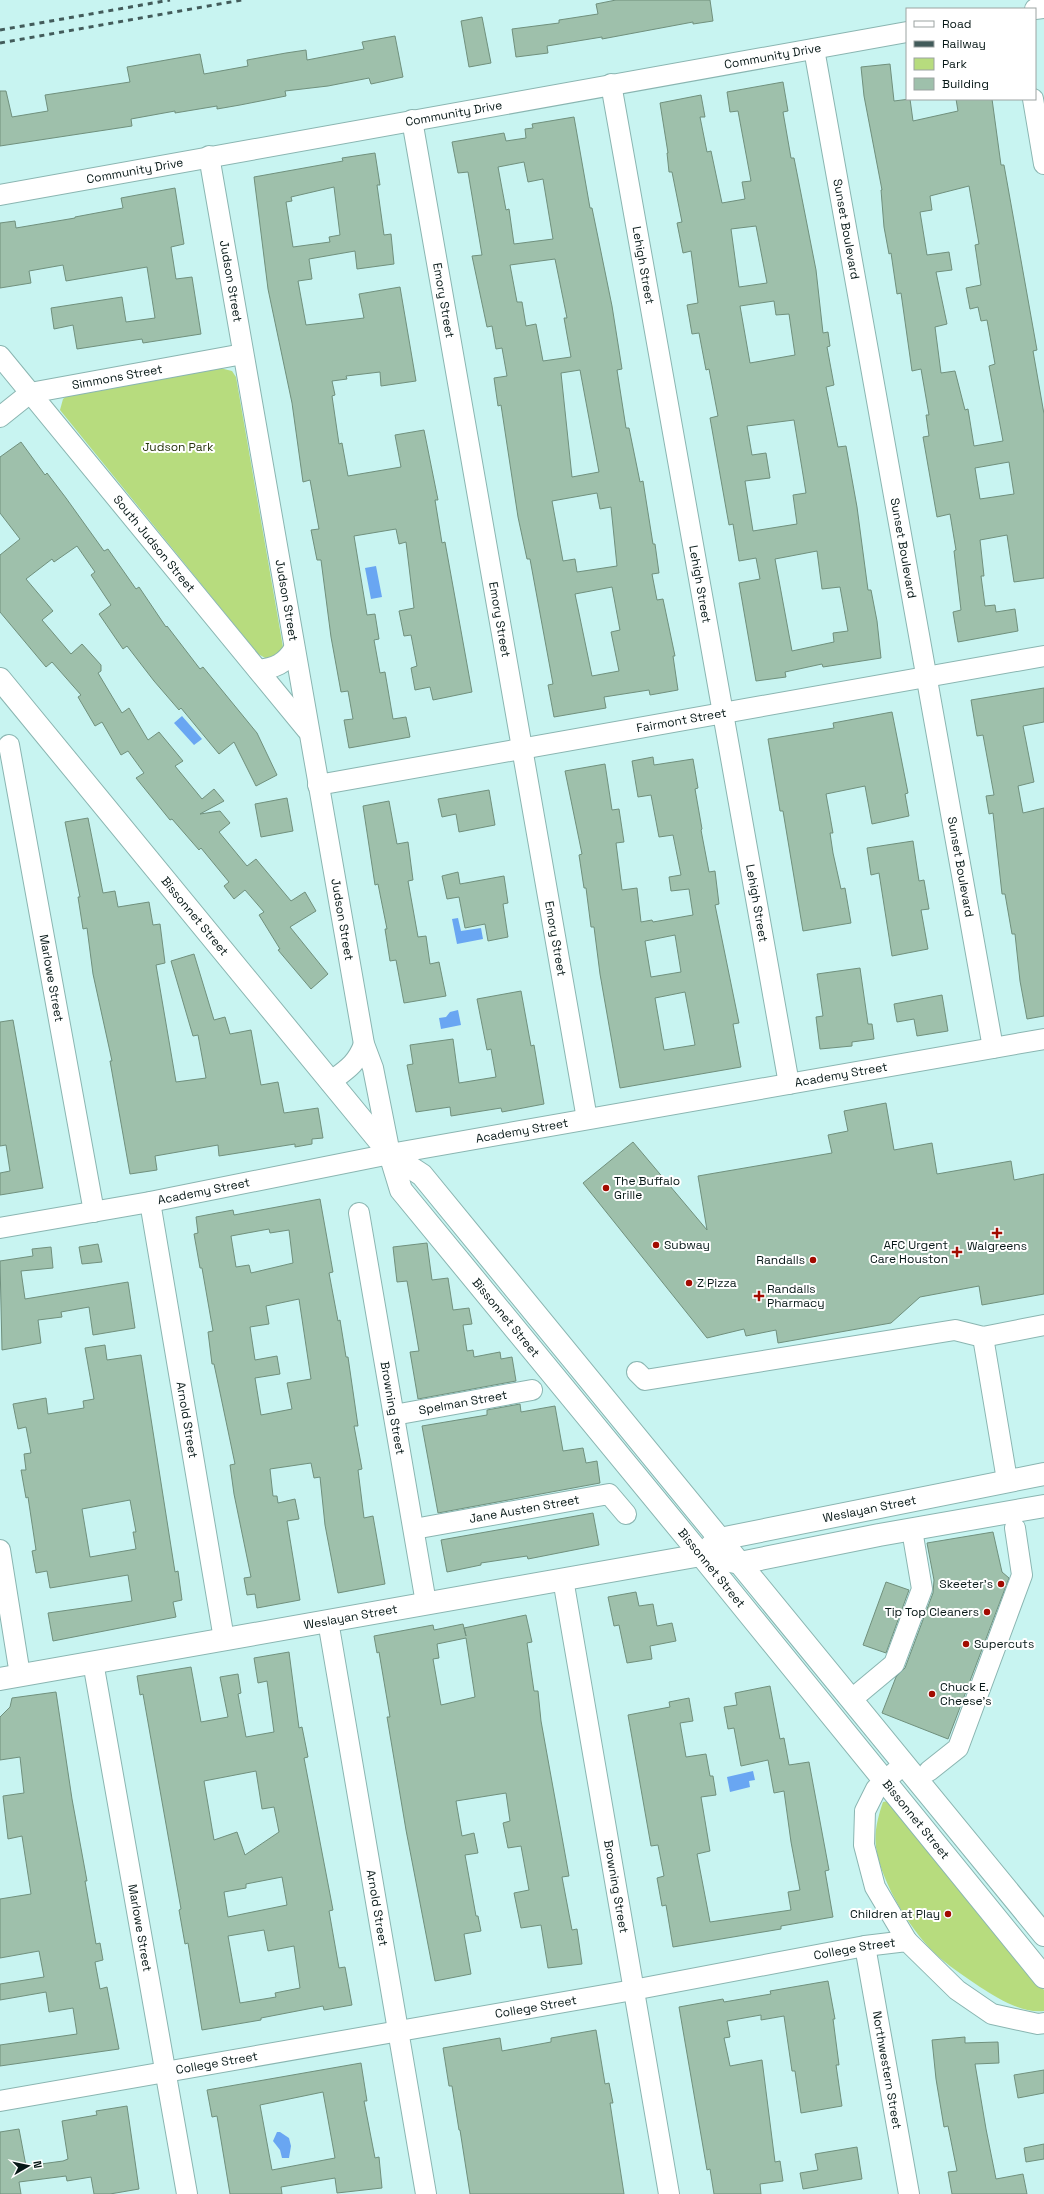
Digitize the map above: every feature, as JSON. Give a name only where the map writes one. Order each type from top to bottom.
[{"type":"main road","name":"Bissonnet Street","points":[[0,679],[390,1154],[422,1175],[1044,1935]]},
{"type":"main road","name":"Bissonnet Street","points":[[390,1154],[401,1190],[701,1555],[1044,1977]]},
{"type":"main road","name":"Weslayan Street","points":[[701,1555],[720,1539],[1006,1480],[1044,1474]]},
{"type":"main road","points":[[1006,1480],[1013,1520]]},
{"type":"main road","name":"Weslayan Street","points":[[10,1677],[701,1555],[740,1563],[912,1530],[1013,1520],[1044,1506]]},
{"type":"street","name":"Community Drive","points":[[0,195],[208,156],[906,32]]},
{"type":"street","name":"Sunset Boulevard","points":[[814,49],[993,1048]]},
{"type":"street","name":"Lehigh Street","points":[[611,84],[789,1084]]},
{"type":"street","points":[[1032,100],[1044,164]]},
{"type":"street","name":"Emory Street","points":[[412,120],[587,1119]]},
{"type":"street","name":"Judson Street","points":[[208,156],[364,1044],[373,1068],[390,1154]]},
{"type":"street","name":"Simmons Street","points":[[0,417],[30,393],[243,354]]},
{"type":"street","name":"South Judson Street","points":[[0,356],[309,732]]},
{"type":"street","points":[[258,670],[270,669],[280,665],[288,658],[294,649]]},
{"type":"street","name":"Fairmont Street","points":[[318,785],[1044,656]]},
{"type":"street","name":"Marlowe Street","points":[[9,745],[94,1212]]},
{"type":"street","name":"Academy Street","points":[[0,1228],[150,1202],[390,1154],[1044,1039]]},
{"type":"street","points":[[330,1082],[352,1066],[360,1057],[364,1044]]},
{"type":"street","name":"Arnold Street","points":[[150,1202],[224,1639]]},
{"type":"street","name":"Browning Street","points":[[359,1213],[426,1603]]},
{"type":"street","points":[[637,1372],[645,1380],[955,1330],[983,1337],[1044,1325]]},
{"type":"street","points":[[983,1337],[1006,1480]]},
{"type":"street","name":"Spelman Street","points":[[394,1415],[532,1390]]},
{"type":"street","name":"Jane Austen Street","points":[[414,1529],[609,1494],[626,1514]]},
{"type":"street","points":[[929,1771],[958,1748],[1022,1574],[1013,1520]]},
{"type":"street","points":[[852,1700],[894,1664],[922,1590],[912,1530]]},
{"type":"street","points":[[0,1550],[10,1677]]},
{"type":"street","name":"Browning Street","points":[[563,1579],[669,2194]]},
{"type":"street","name":"Arnold Street","points":[[328,1621],[426,2194]]},
{"type":"street","name":"Marlowe Street","points":[[93,1662],[187,2194]]},
{"type":"street","points":[[904,1764],[876,1789],[865,1811],[864,1845],[875,1887],[907,1941]]},
{"type":"street","name":"College Street","points":[[0,2101],[633,1990],[865,1946],[907,1941],[957,1990],[992,2014],[1038,2024],[1044,2023]]},
{"type":"street","name":"Northwestern Street","points":[[865,1946],[909,2194]]},
{"type":"green space","name":"Judson Park","points":[[220,368],[232,371],[236,377],[283,647],[282,653],[267,659],[258,654],[60,410],[63,399],[68,395]]},
{"type":"green space","points":[[888,1801],[1044,1990],[1044,2011],[1019,2008],[994,1996],[940,1958],[919,1936],[891,1892],[879,1861],[876,1847],[876,1830],[883,1802]]},
{"type":"water","points":[[376,566],[382,597],[371,599],[365,568]]},
{"type":"water","points":[[182,716],[202,739],[194,745],[174,723]]},
{"type":"water","points":[[458,918],[461,931],[481,928],[483,939],[457,944],[452,919]]},
{"type":"water","points":[[458,1010],[461,1025],[441,1029],[439,1018],[446,1017],[450,1012]]},
{"type":"water","points":[[753,1771],[755,1780],[749,1781],[750,1787],[730,1792],[727,1777]]},
{"type":"water","points":[[277,2132],[280,2132],[289,2138],[291,2146],[289,2158],[282,2158],[280,2150],[273,2141]]},
{"type":"building","points":[[616,0],[710,0],[713,21],[693,24],[693,22],[602,39],[602,37],[547,46],[548,53],[516,57],[512,29],[559,23],[559,20],[598,14],[596,4]]},
{"type":"building","points":[[482,17],[491,63],[469,67],[461,21]]},
{"type":"building","points":[[395,36],[403,77],[371,84],[369,78],[328,86],[285,91],[286,96],[240,105],[217,109],[217,106],[175,113],[175,111],[131,119],[132,126],[0,146],[0,91],[6,91],[12,117],[48,111],[45,95],[130,82],[127,67],[200,54],[204,74],[248,66],[247,60],[286,53],[306,50],[307,60],[364,49],[362,42]]},
{"type":"building","points":[[890,64],[894,101],[910,100],[913,121],[958,111],[956,100],[992,100],[1001,165],[1004,165],[1037,350],[1033,351],[1044,414],[1044,578],[1014,582],[1007,535],[980,540],[984,576],[981,576],[985,606],[995,605],[996,612],[1015,609],[1018,631],[958,642],[953,612],[961,610],[954,551],[956,550],[950,514],[937,517],[923,437],[929,436],[926,415],[929,415],[921,369],[912,371],[901,293],[897,294],[891,253],[889,254],[884,227],[882,190],[864,96],[861,67]],"holes":[[[969,186],[979,244],[975,245],[981,285],[966,288],[970,309],[978,307],[981,321],[987,320],[995,364],[989,366],[1003,441],[974,446],[968,409],[965,410],[955,371],[941,373],[935,327],[947,324],[936,272],[952,270],[949,252],[927,255],[920,212],[932,210],[930,196]],[[1009,462],[1014,494],[980,499],[975,468]]]},
{"type":"building","points":[[783,82],[788,111],[783,112],[791,158],[794,158],[816,270],[823,333],[828,332],[830,346],[827,347],[834,385],[826,387],[838,447],[846,446],[857,507],[868,590],[871,590],[877,621],[881,658],[823,667],[822,664],[785,672],[786,677],[756,681],[739,583],[760,579],[756,558],[739,561],[733,524],[729,525],[710,418],[718,416],[709,369],[706,370],[699,333],[692,334],[687,305],[698,303],[691,251],[683,253],[677,223],[682,222],[672,172],[669,172],[668,153],[660,103],[701,95],[705,117],[700,117],[707,152],[711,151],[722,203],[745,199],[742,182],[751,181],[738,111],[730,112],[727,92]],"holes":[[[756,226],[767,283],[739,287],[731,229]],[[774,301],[776,315],[789,314],[795,355],[750,363],[740,306]],[[794,420],[806,493],[793,495],[797,524],[753,531],[745,481],[770,478],[766,453],[752,455],[747,426]],[[817,551],[822,589],[840,587],[848,631],[833,633],[834,642],[792,651],[775,559]]]},
{"type":"building","points":[[574,117],[590,208],[592,208],[612,306],[622,369],[617,370],[626,428],[629,428],[640,482],[643,481],[653,544],[655,544],[659,573],[652,574],[657,600],[663,599],[675,656],[673,656],[678,690],[650,695],[649,690],[604,697],[606,708],[554,717],[548,685],[553,684],[530,559],[527,559],[518,517],[501,405],[498,406],[494,378],[507,376],[502,348],[496,349],[492,326],[487,327],[472,256],[482,255],[468,172],[458,173],[452,142],[504,133],[506,141],[526,138],[525,129],[533,128],[532,124]],"holes":[[[524,162],[528,182],[543,179],[553,239],[514,244],[509,209],[506,210],[498,167]],[[555,259],[567,318],[564,318],[571,357],[543,361],[536,324],[526,326],[522,302],[517,302],[510,265]],[[580,370],[599,472],[572,477],[561,373]],[[597,493],[600,509],[611,507],[617,566],[577,572],[575,559],[563,561],[552,501]],[[612,587],[620,630],[611,632],[619,671],[592,676],[575,594]]]},
{"type":"building","points":[[375,153],[380,185],[377,185],[384,235],[391,234],[394,264],[357,269],[355,251],[309,259],[312,279],[298,281],[306,325],[364,318],[359,294],[400,287],[416,381],[381,386],[380,372],[346,376],[347,379],[332,381],[335,395],[332,396],[339,444],[342,443],[348,476],[401,467],[395,435],[424,430],[438,500],[435,500],[442,543],[445,542],[472,692],[433,700],[430,687],[415,690],[411,668],[417,666],[411,635],[404,636],[399,611],[414,608],[406,542],[399,544],[396,529],[354,536],[367,615],[375,614],[379,639],[374,640],[380,673],[385,672],[393,719],[406,717],[410,737],[349,748],[344,720],[353,719],[348,691],[341,692],[331,637],[321,560],[317,560],[311,530],[319,529],[310,480],[303,482],[292,403],[268,289],[254,177],[343,161],[342,158]],"holes":[[[334,187],[340,235],[329,237],[330,242],[293,247],[286,202],[292,201],[291,197]]]},
{"type":"building","points":[[175,188],[184,244],[171,247],[176,279],[192,277],[201,334],[143,343],[142,339],[77,349],[73,325],[54,329],[51,308],[122,297],[126,322],[155,318],[147,267],[66,281],[63,265],[29,271],[31,283],[0,288],[0,223],[15,221],[16,228],[75,218],[123,208],[121,198]]},
{"type":"building","points":[[21,442],[45,475],[47,473],[104,551],[108,549],[136,589],[139,587],[166,627],[167,626],[200,669],[203,667],[257,733],[277,775],[256,786],[234,742],[219,754],[181,708],[179,710],[154,681],[127,646],[123,649],[99,614],[111,605],[91,575],[95,572],[77,546],[54,562],[52,559],[26,579],[53,611],[42,620],[71,654],[82,644],[101,665],[101,671],[98,673],[122,713],[129,708],[148,740],[159,732],[183,761],[175,766],[202,799],[214,789],[224,801],[200,814],[220,811],[230,823],[219,832],[247,866],[256,859],[291,901],[305,892],[316,911],[290,927],[328,974],[311,989],[278,950],[280,949],[259,915],[264,912],[245,890],[234,899],[224,886],[229,882],[201,848],[199,850],[172,819],[170,820],[136,778],[144,773],[128,751],[121,755],[102,722],[95,726],[78,697],[81,695],[52,662],[46,667],[0,612],[0,555],[20,539],[0,513],[0,457]]},
{"type":"building","points":[[1044,688],[1044,722],[1023,726],[1034,782],[1018,786],[1023,813],[1044,808],[1044,1016],[1027,1019],[1020,981],[1015,934],[1012,934],[1005,894],[1002,894],[993,813],[989,814],[986,796],[994,795],[983,735],[977,736],[971,700]]},
{"type":"building","points":[[892,712],[908,793],[905,794],[909,816],[872,824],[865,786],[826,794],[833,833],[830,833],[833,853],[841,889],[845,888],[851,923],[803,931],[783,811],[780,811],[768,739],[834,728],[833,723]]},
{"type":"building","points":[[653,757],[654,765],[693,759],[698,788],[695,789],[701,830],[709,872],[715,871],[719,904],[715,905],[739,1023],[733,1024],[741,1067],[620,1088],[600,974],[594,927],[591,927],[586,888],[584,888],[579,855],[582,854],[565,771],[605,764],[612,810],[619,809],[624,842],[616,843],[622,890],[637,888],[641,922],[652,920],[653,922],[693,915],[689,889],[671,891],[669,877],[681,875],[673,835],[659,837],[651,795],[638,797],[632,761]],"holes":[[[675,935],[681,972],[651,977],[645,941]],[[685,992],[695,1045],[664,1050],[655,998]]]},
{"type":"building","points":[[489,790],[495,825],[459,832],[456,814],[442,817],[438,799]]},
{"type":"building","points":[[287,798],[293,831],[261,837],[255,804]]},
{"type":"building","points":[[389,801],[397,844],[408,842],[413,880],[408,881],[418,937],[426,936],[430,964],[439,962],[446,996],[404,1003],[396,960],[390,961],[385,929],[387,929],[378,884],[375,885],[363,806]]},
{"type":"building","points":[[88,818],[103,893],[115,891],[118,907],[149,902],[153,925],[160,924],[165,963],[156,965],[176,1082],[206,1078],[198,1035],[193,1036],[171,961],[194,954],[214,1020],[225,1017],[230,1034],[251,1030],[261,1085],[278,1082],[284,1113],[318,1108],[323,1138],[312,1139],[312,1144],[295,1147],[295,1144],[219,1156],[218,1145],[155,1156],[157,1170],[130,1174],[110,1061],[112,1061],[93,974],[87,928],[83,929],[78,897],[80,897],[65,822]]},
{"type":"building","points":[[913,841],[919,881],[924,880],[929,909],[921,910],[928,949],[892,956],[879,873],[871,875],[867,848]]},
{"type":"building","points":[[458,872],[460,884],[504,876],[508,903],[503,904],[508,937],[488,941],[485,924],[465,928],[459,897],[447,899],[442,876]]},
{"type":"building","points":[[860,968],[868,1024],[872,1024],[874,1039],[852,1042],[852,1046],[820,1049],[816,1017],[823,1016],[817,974]]},
{"type":"building","points":[[521,991],[531,1046],[534,1045],[544,1104],[502,1112],[501,1108],[451,1116],[450,1107],[416,1112],[407,1065],[413,1064],[410,1045],[453,1039],[459,1083],[496,1077],[491,1049],[487,1050],[477,999]]},
{"type":"building","points":[[942,995],[948,1031],[917,1036],[914,1019],[897,1022],[894,1004]]},
{"type":"building","points":[[13,1020],[43,1188],[0,1195],[0,1173],[10,1171],[6,1145],[0,1146],[0,1022]]},
{"type":"building","points":[[886,1103],[894,1150],[932,1143],[937,1174],[1011,1161],[1014,1180],[1044,1174],[1044,1294],[982,1305],[979,1286],[920,1297],[891,1323],[778,1343],[776,1330],[746,1336],[744,1329],[707,1338],[583,1183],[633,1142],[707,1230],[698,1176],[832,1153],[828,1135],[848,1131],[844,1111]]},
{"type":"building","points":[[320,1199],[333,1272],[329,1273],[338,1321],[340,1320],[346,1357],[348,1357],[358,1426],[354,1426],[362,1469],[358,1470],[364,1518],[373,1516],[385,1584],[338,1593],[325,1525],[320,1477],[314,1478],[311,1463],[270,1469],[273,1496],[277,1496],[278,1503],[295,1499],[299,1519],[287,1521],[300,1600],[257,1608],[255,1594],[247,1595],[244,1578],[251,1577],[234,1494],[230,1465],[235,1464],[214,1364],[212,1364],[208,1332],[213,1331],[202,1268],[200,1268],[194,1234],[198,1233],[196,1217],[233,1210],[234,1215]],"holes":[[[269,1229],[270,1233],[289,1230],[293,1263],[251,1273],[249,1265],[236,1267],[231,1236]],[[299,1299],[311,1379],[287,1383],[292,1409],[261,1415],[255,1378],[280,1374],[277,1356],[255,1360],[250,1327],[269,1324],[266,1306]]]},
{"type":"building","points":[[427,1243],[432,1280],[448,1278],[453,1310],[469,1308],[472,1324],[463,1325],[467,1351],[473,1350],[474,1357],[500,1352],[501,1359],[512,1357],[516,1381],[418,1399],[410,1352],[419,1351],[407,1281],[397,1282],[393,1247]]},
{"type":"building","points":[[98,1244],[102,1262],[82,1264],[79,1247]]},
{"type":"building","points":[[51,1247],[53,1268],[21,1271],[25,1299],[128,1282],[135,1328],[93,1335],[89,1307],[61,1312],[62,1317],[38,1320],[41,1343],[2,1350],[0,1261],[33,1256],[32,1249]]},
{"type":"building","points":[[105,1345],[107,1360],[141,1355],[175,1572],[178,1571],[182,1600],[173,1602],[176,1617],[53,1641],[48,1613],[132,1601],[128,1575],[50,1588],[47,1571],[36,1573],[32,1551],[36,1550],[28,1497],[26,1498],[21,1470],[26,1470],[24,1454],[31,1453],[26,1427],[18,1429],[13,1404],[46,1398],[48,1414],[84,1408],[83,1401],[94,1399],[85,1348]],"holes":[[[130,1500],[136,1532],[133,1532],[136,1549],[90,1557],[82,1509]]]},
{"type":"building","points":[[520,1404],[521,1412],[555,1406],[563,1451],[583,1448],[586,1463],[597,1461],[600,1483],[438,1513],[422,1426],[487,1415],[487,1410]]},
{"type":"building","points":[[593,1513],[599,1545],[528,1559],[527,1556],[481,1563],[481,1565],[447,1572],[441,1540]]},
{"type":"building","points":[[993,1532],[1002,1572],[1009,1578],[948,1739],[882,1713],[896,1677],[905,1668],[933,1593],[934,1580],[927,1543]]},
{"type":"building","points":[[886,1582],[909,1590],[886,1653],[863,1645]]},
{"type":"building","points":[[636,1592],[639,1606],[653,1604],[657,1626],[672,1623],[676,1641],[650,1646],[652,1659],[627,1663],[619,1625],[614,1626],[608,1597]]},
{"type":"building","points":[[526,1615],[532,1642],[527,1643],[534,1691],[538,1691],[541,1721],[569,1876],[562,1877],[572,1930],[577,1929],[582,1964],[548,1968],[541,1925],[521,1928],[514,1893],[529,1890],[521,1846],[508,1848],[503,1823],[510,1821],[506,1793],[456,1801],[462,1836],[474,1833],[478,1853],[465,1855],[476,1916],[478,1916],[481,1931],[464,1934],[471,1974],[435,1981],[406,1830],[387,1717],[390,1717],[379,1652],[377,1653],[374,1636],[433,1625],[434,1630],[463,1624],[464,1628]],"holes":[[[466,1638],[475,1697],[441,1705],[433,1659],[439,1658],[437,1644]]]},
{"type":"building","points":[[289,1652],[299,1728],[302,1727],[308,1757],[304,1758],[333,1910],[329,1911],[339,1968],[345,1967],[352,2005],[324,2010],[323,2006],[261,2018],[261,2020],[202,2030],[188,1943],[185,1944],[179,1910],[181,1909],[143,1694],[140,1695],[137,1676],[191,1667],[201,1722],[228,1717],[220,1677],[238,1674],[241,1693],[238,1694],[246,1737],[274,1732],[267,1681],[258,1683],[254,1658]],"holes":[[[256,1771],[262,1809],[274,1807],[279,1832],[245,1855],[237,1832],[214,1840],[204,1781]],[[282,1877],[287,1905],[228,1917],[224,1892],[246,1888],[246,1884]],[[264,1930],[268,1951],[294,1946],[300,1988],[275,1993],[276,1997],[240,2003],[228,1936]]]},
{"type":"building","points":[[770,1686],[780,1739],[784,1738],[789,1765],[809,1762],[829,1870],[825,1871],[833,1917],[781,1926],[781,1929],[673,1947],[666,1905],[662,1906],[657,1878],[664,1876],[658,1845],[651,1846],[628,1715],[670,1707],[669,1702],[689,1698],[693,1721],[680,1723],[686,1757],[706,1754],[710,1776],[713,1776],[716,1795],[701,1797],[710,1851],[697,1854],[710,1922],[791,1910],[788,1892],[800,1890],[791,1842],[784,1791],[774,1793],[768,1760],[741,1766],[734,1728],[728,1729],[724,1707],[737,1705],[735,1693]]},
{"type":"building","points":[[56,1692],[96,1944],[100,1943],[103,1960],[95,1962],[100,1989],[107,1987],[119,2049],[0,2066],[0,2045],[77,2034],[73,2008],[49,2012],[46,1992],[0,2000],[0,1984],[44,1977],[39,1951],[0,1958],[0,1899],[31,1894],[22,1836],[8,1839],[3,1796],[24,1793],[20,1757],[0,1760],[0,1717],[10,1707],[12,1698]]},
{"type":"building","points":[[828,1981],[835,2019],[833,2019],[839,2065],[836,2065],[842,2106],[801,2113],[795,2071],[792,2071],[784,2016],[761,2020],[761,2015],[727,2021],[730,2037],[724,2038],[730,2066],[762,2060],[775,2162],[780,2161],[783,2181],[760,2184],[761,2194],[714,2194],[710,2169],[707,2170],[679,2007],[723,1999],[724,2002],[771,1994],[770,1991]]},
{"type":"building","points":[[596,2030],[605,2084],[609,2083],[613,2103],[610,2103],[624,2194],[470,2194],[452,2086],[449,2086],[443,2048],[500,2038],[502,2051],[551,2042],[551,2038]]},
{"type":"building","points":[[965,2037],[965,2043],[998,2042],[999,2063],[975,2064],[986,2129],[996,2179],[1023,2174],[1027,2194],[952,2194],[948,2172],[957,2171],[948,2126],[944,2127],[936,2079],[932,2040]]},
{"type":"building","points":[[361,2063],[367,2101],[364,2101],[375,2158],[379,2157],[382,2188],[337,2193],[335,2178],[281,2187],[282,2194],[230,2194],[217,2116],[212,2117],[207,2090]],"holes":[[[323,2092],[335,2158],[272,2170],[260,2105]]]},
{"type":"building","points":[[1044,2070],[1044,2093],[1018,2098],[1014,2075]]},
{"type":"building","points":[[127,2106],[139,2189],[110,2194],[94,2194],[91,2177],[67,2181],[66,2176],[19,2182],[21,2194],[0,2194],[0,2132],[19,2129],[26,2166],[63,2161],[68,2159],[62,2121],[97,2115],[96,2111]]},
{"type":"building","points":[[1044,2144],[1044,2159],[1026,2162],[1024,2148]]},
{"type":"building","points":[[857,2147],[862,2179],[803,2189],[800,2173],[818,2170],[815,2154]]},
{"type":"railway","points":[[0,30],[170,0]]},
{"type":"railway","points":[[0,43],[242,0]]},
{"type":"place","name":"The Buffalo Grille","points":[[606,1188]]},
{"type":"place","name":"Walgreens","points":[[997,1233]]},
{"type":"place","name":"Subway","points":[[656,1245]]},
{"type":"place","name":"AFC Urgent Care Houston","points":[[957,1252]]},
{"type":"place","name":"Randalls","points":[[813,1260]]},
{"type":"place","name":"Z Pizza","points":[[689,1283]]},
{"type":"place","name":"Randalls Pharmacy","points":[[759,1296]]},
{"type":"place","name":"Skeeter's","points":[[1001,1584]]},
{"type":"place","name":"Tip Top Cleaners","points":[[987,1612]]},
{"type":"place","name":"Supercuts","points":[[966,1644]]},
{"type":"place","name":"Chuck E. Cheese's","points":[[932,1694]]},
{"type":"place","name":"Children at Play","points":[[948,1914]]}]
